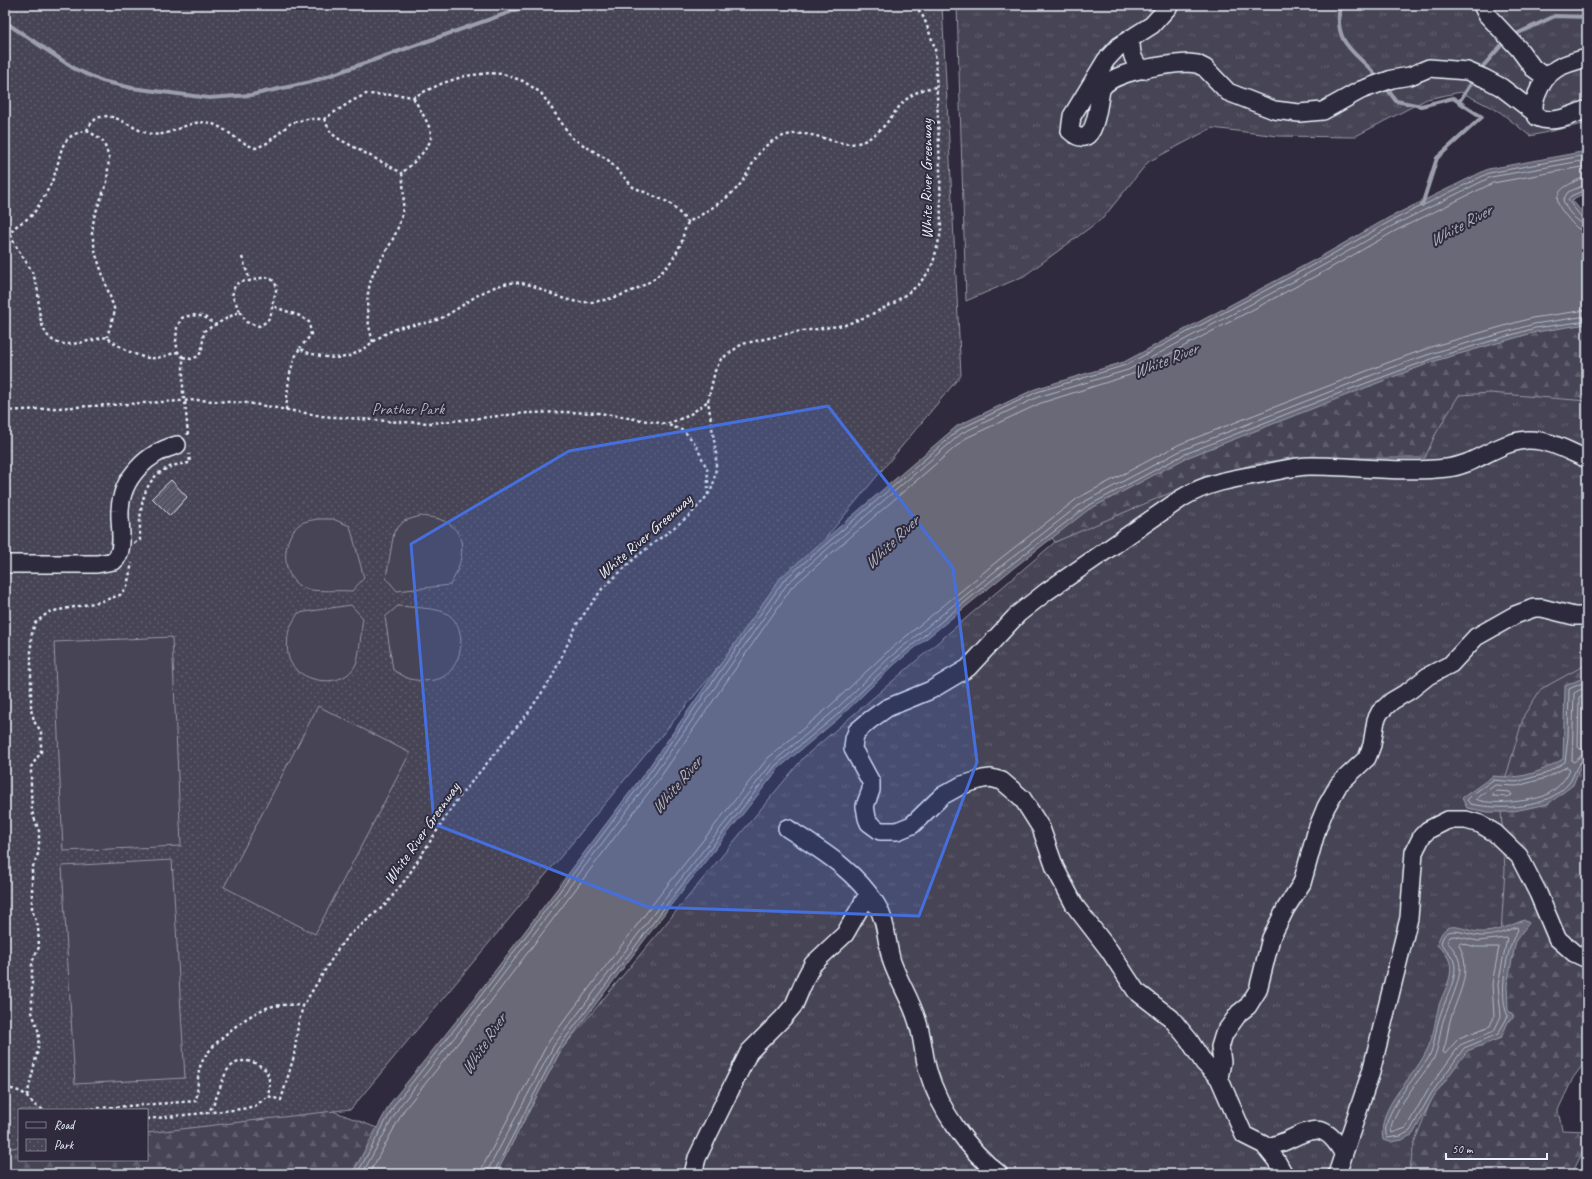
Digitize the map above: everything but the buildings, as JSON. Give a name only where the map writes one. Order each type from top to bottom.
[{"type":"lane","points":[[1170,5],[1152,25],[1119,46],[1106,60],[1072,116],[1070,131],[1080,137],[1087,136],[1090,132],[1097,118],[1104,84],[1130,73],[1179,64],[1197,64],[1205,68],[1221,86],[1235,95],[1266,108],[1299,113],[1323,111],[1361,90],[1392,79],[1410,76],[1429,68],[1467,71],[1484,78],[1501,87],[1540,118],[1552,120],[1587,109]]},
{"type":"lane","points":[[1485,10],[1519,49],[1533,68],[1545,77]]},
{"type":"lane","points":[[1131,39],[1134,63],[1143,70]]},
{"type":"lane","points":[[1535,113],[1533,107],[1545,77],[1563,65],[1587,58]]},
{"type":"lane","points":[[1284,1174],[1276,1160],[1266,1148],[1244,1135],[1219,1078],[1204,1064],[1189,1040],[1171,1018],[1136,991],[1109,950],[1075,906],[1055,868],[1041,828],[1022,798],[1002,781],[991,778],[972,782],[942,796],[912,825],[897,831],[880,831],[869,823],[867,818],[866,806],[871,790],[871,782],[853,749],[857,731],[886,708],[931,690],[968,668],[982,656],[1018,614],[1046,592],[1182,498],[1204,487],[1220,482],[1299,467],[1423,469],[1459,467],[1472,462],[1502,446],[1526,440],[1551,444],[1587,459]]},
{"type":"lane","points":[[5,564],[105,564],[114,561],[120,554],[120,509],[126,488],[133,474],[149,456],[166,448],[184,445]]},
{"type":"lane","points":[[1219,1078],[1222,1062],[1220,1047],[1224,1034],[1239,1013],[1248,1006],[1258,990],[1272,938],[1286,908],[1302,883],[1317,829],[1326,807],[1339,784],[1367,758],[1372,745],[1376,720],[1380,712],[1392,700],[1409,691],[1423,679],[1451,664],[1476,638],[1515,615],[1534,608],[1542,608],[1574,616],[1587,616]]},
{"type":"lane","points":[[1337,1174],[1371,1072],[1409,918],[1414,852],[1420,839],[1428,830],[1448,820],[1466,820],[1480,824],[1495,833],[1519,856],[1538,893],[1557,938],[1574,953],[1587,959]]},
{"type":"lane","points":[[787,828],[812,843],[847,870],[862,885],[879,909],[886,931],[892,962],[917,1020],[927,1068],[934,1090],[962,1134],[982,1158],[1000,1174]]},
{"type":"lane","points":[[693,1174],[697,1158],[749,1052],[794,1005],[806,977],[814,964],[845,934],[868,894]]},
{"type":"lane","points":[[1266,1148],[1288,1140],[1308,1130],[1316,1130],[1323,1131],[1331,1136],[1343,1153]]},
{"type":"path","name":"White River Greenway","points":[[148,1119],[205,1114],[255,1106],[268,1096],[281,1100],[294,1056],[297,1032],[303,1006],[338,949],[347,937],[384,905],[398,889],[456,801],[509,738],[542,694],[571,635],[602,588],[636,557],[690,515],[708,495],[713,486],[716,468],[716,452],[708,401],[718,364],[725,355],[742,344],[796,332],[854,323],[894,303],[917,286],[927,274],[937,252],[941,232],[937,87],[934,48],[924,18],[915,5]]},
{"type":"path","points":[[178,352],[157,358],[146,357],[134,353],[107,337],[66,345],[57,343],[50,338],[43,328],[38,288],[34,277],[11,233],[15,227],[34,214],[42,201],[55,174],[60,151],[65,142],[80,132],[87,130],[92,122],[97,118],[106,117],[124,120],[146,133],[154,135],[204,122],[219,127],[242,142],[256,148],[267,143],[291,123],[307,119],[324,119],[366,94],[400,94],[413,97],[443,83],[474,75],[503,74],[523,81],[545,98],[572,138],[608,160],[633,187],[670,203],[689,223]]},
{"type":"path","points":[[300,348],[304,351],[322,356],[345,357],[363,350],[373,342],[399,328],[438,319],[483,292],[504,284],[516,283],[539,287],[575,302],[603,299],[627,292],[649,282],[660,274],[673,258],[689,223],[736,190],[748,174],[760,152],[775,140],[792,134],[806,133],[821,136],[841,143],[858,143],[869,138],[880,130],[904,100],[917,92],[937,87]]},
{"type":"path","points":[[402,173],[420,156],[428,144],[432,134],[413,97]]},
{"type":"path","points":[[324,119],[331,133],[339,139],[402,173]]},
{"type":"path","points":[[87,130],[103,141],[109,157],[107,182],[94,217],[92,234],[97,260],[115,311],[107,337]]},
{"type":"path","points":[[373,342],[368,319],[369,287],[376,269],[392,242],[400,222],[404,196],[402,173]]},
{"type":"path","points":[[242,258],[250,281]]},
{"type":"path","points":[[264,276],[270,278],[274,282],[277,291],[272,306],[271,316],[267,321],[259,326],[246,322],[233,299],[233,290],[238,283],[250,281],[264,276]]},
{"type":"path","points":[[272,306],[300,316],[309,322],[311,335],[292,360],[289,373],[286,410]]},
{"type":"path","points":[[214,325],[210,319],[203,316],[182,318],[177,327],[178,352],[183,357],[191,359],[198,356],[202,348],[204,331],[240,311]]},
{"type":"path","points":[[134,548],[134,543],[140,540],[140,506],[146,489],[153,480],[167,469],[179,464],[190,463],[184,445],[185,401],[183,395],[183,357]]},
{"type":"path","points":[[5,411],[185,401],[235,402],[322,416],[418,423],[444,422],[527,413],[564,412],[599,414],[666,424],[688,416],[708,401]]},
{"type":"path","name":"White River Greenway","points":[[666,424],[684,431],[695,443],[707,469],[708,495]]},
{"type":"path","points":[[27,1096],[38,1049],[39,1033],[32,1012],[32,962],[37,953],[39,940],[38,926],[32,910],[32,869],[38,854],[39,830],[32,812],[31,767],[41,752],[41,731],[35,723],[31,710],[31,637],[36,623],[49,612],[104,601],[120,595],[127,586],[133,558]]},
{"type":"path","points":[[88,1109],[196,1101],[200,1068],[205,1057],[214,1046],[259,1011],[279,1006],[303,1006]]},
{"type":"path","points":[[205,1114],[213,1106],[226,1072],[238,1062],[253,1062],[267,1071],[270,1084],[268,1096]]},
{"type":"path","points":[[5,1087],[19,1090],[36,1106],[42,1109]]},
{"type":"highlighted area","points":[[828,406],[953,568],[977,762],[919,916],[648,907],[434,824],[411,544],[569,451]]},
{"type":"green space","name":"Prather Park","points":[[5,5],[942,5],[961,375],[351,1109],[148,1133],[148,1109],[18,1109],[18,1147],[5,1149]]},
{"type":"green space","points":[[957,5],[1587,5],[1587,123],[1530,136],[1500,112],[1461,92],[1427,99],[1354,137],[1278,136],[1212,128],[1148,162],[1103,218],[1024,276],[966,301]]},
{"type":"green space","points":[[1587,230],[1587,401],[1490,393],[1459,395],[1435,435],[1425,458],[1290,458],[1254,464],[1198,481],[1055,542],[1036,516]]},
{"type":"green space","points":[[1587,370],[1587,792],[1518,1174],[496,1174],[561,1050],[804,757],[1055,542],[1275,439],[1333,419]]},
{"type":"green space","points":[[420,516],[439,519],[449,524],[456,531],[462,548],[459,567],[450,585],[397,591],[386,578],[394,532],[404,521]]},
{"type":"green space","points":[[333,519],[350,526],[364,578],[352,591],[306,589],[297,584],[287,569],[286,549],[293,530],[306,521]]},
{"type":"green space","points":[[351,605],[363,618],[357,660],[351,672],[334,680],[324,681],[305,676],[291,663],[288,652],[287,642],[289,630],[298,613]]},
{"type":"green space","points":[[398,606],[444,612],[452,617],[457,625],[461,644],[459,654],[456,663],[450,671],[440,679],[422,681],[413,680],[393,670],[385,617]]},
{"type":"green space","points":[[172,637],[181,846],[63,851],[54,642]]},
{"type":"green space","points":[[1587,664],[1587,1059],[1573,1078],[1558,1110],[1562,1130],[1587,1131],[1587,1143],[1572,1174],[1409,1174],[1414,1143],[1467,1009],[1500,949],[1505,869],[1500,797],[1524,715],[1541,689]]},
{"type":"green space","points":[[318,706],[410,753],[315,934],[224,887]]},
{"type":"green space","points":[[172,860],[185,1078],[75,1084],[62,866]]},
{"type":"green space","points":[[302,1099],[377,1128],[352,1174],[5,1174],[5,1149],[18,1146],[18,1161],[148,1161],[148,1128],[259,1120]]},
{"type":"water","name":"White River","points":[[1587,151],[1587,192],[1572,200],[1587,218],[1587,324],[1536,332],[1438,360],[1186,458],[1088,510],[895,664],[839,718],[779,768],[671,905],[561,1050],[496,1174],[352,1174],[391,1102],[470,1004],[649,767],[781,577],[957,426],[1035,389],[1124,362],[1320,257],[1388,218],[1488,169]]},
{"type":"water","points":[[1587,676],[1587,761],[1578,772],[1573,785],[1548,804],[1509,812],[1488,812],[1467,808],[1462,798],[1493,776],[1521,776],[1537,772],[1563,759],[1565,686]]},
{"type":"water","points":[[1524,920],[1529,923],[1516,940],[1507,985],[1508,1010],[1513,1015],[1513,1018],[1508,1022],[1501,1038],[1467,1051],[1434,1096],[1413,1134],[1402,1140],[1391,1142],[1383,1140],[1385,1116],[1390,1104],[1420,1063],[1429,1046],[1439,1005],[1449,981],[1451,968],[1450,962],[1445,953],[1437,945],[1441,935],[1445,929],[1451,927],[1485,932],[1500,929]]},
{"type":"waterway","points":[[5,22],[75,69],[102,81],[132,88],[209,98],[251,95],[311,82],[530,5]]},
{"type":"waterway","points":[[1340,5],[1339,19],[1343,39],[1379,79]]},
{"type":"waterway","points":[[1512,36],[1555,16],[1587,17]]},
{"type":"waterway","points":[[1478,72],[1505,41]]},
{"type":"waterway","points":[[1459,102],[1475,78]]},
{"type":"waterway","points":[[1385,86],[1396,101],[1421,106],[1453,98],[1482,117],[1437,158],[1422,205]]}]
